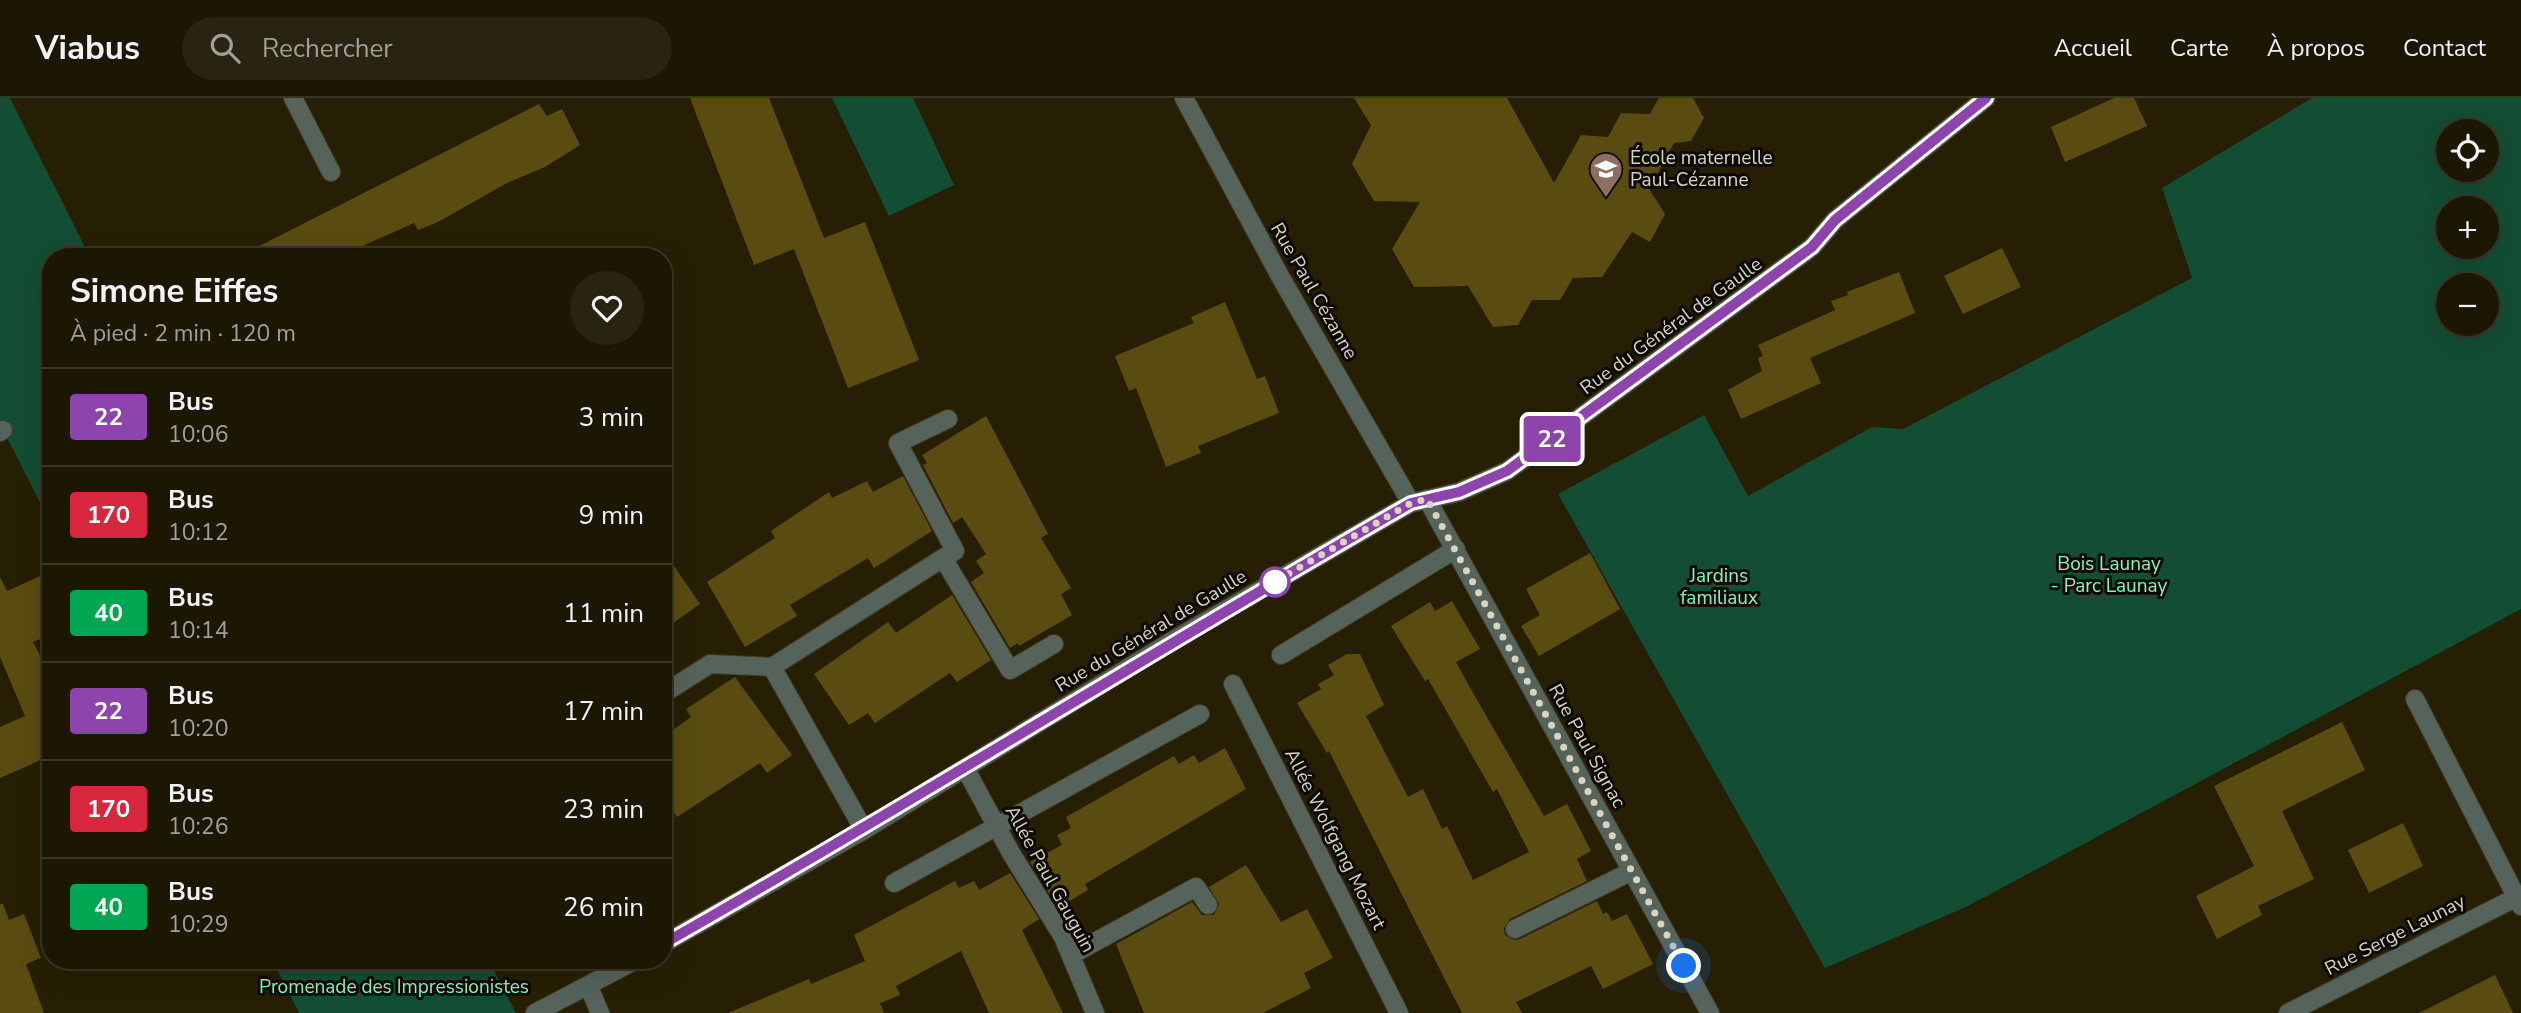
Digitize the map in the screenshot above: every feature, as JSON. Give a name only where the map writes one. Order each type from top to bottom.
[{"type":"street","points":[[293,98],[331,172]]},
{"type":"street","name":"Rue Paul Cézanne","points":[[1184,98],[1281,278],[1419,501]]},
{"type":"street","name":"Rue du Général de Gaulle","points":[[672,939],[864,830],[1177,638],[1419,501],[1459,492],[1507,471],[1812,247],[1835,220],[1986,98]]},
{"type":"street","points":[[672,688],[710,664],[772,667],[955,551],[898,443],[948,419]]},
{"type":"street","name":"Rue Paul Signac","points":[[1419,501],[1456,549],[1710,1013]]},
{"type":"street","points":[[1281,655],[1456,549]]},
{"type":"street","points":[[943,558],[1010,670],[1054,645]]},
{"type":"street","points":[[772,667],[864,830]]},
{"type":"street","name":"Allée Wolfgang Mozart","points":[[1233,684],[1399,1013]]},
{"type":"street","points":[[2415,699],[2520,900]]},
{"type":"street","points":[[894,883],[1200,714]]},
{"type":"street","name":"Allée Paul Gauguin","points":[[965,768],[1071,955],[1095,1013]]},
{"type":"street","points":[[1515,929],[1632,871]]},
{"type":"street","points":[[1071,955],[1196,887],[1208,905]]},
{"type":"street","name":"Rue Serge Launay","points":[[2288,1013],[2520,900]]},
{"type":"street","points":[[535,1013],[620,969]]},
{"type":"street","points":[[560,1013],[589,987]]},
{"type":"street","points":[[589,987],[600,1013]]},
{"type":"green space","points":[[0,98],[10,98],[85,248],[42,248],[42,506],[0,424]]},
{"type":"green space","points":[[832,98],[913,98],[954,185],[889,216]]},
{"type":"green space","name":"Bois Launay - Parc Launay","points":[[2312,98],[2521,98],[2521,609],[1968,906],[1825,968],[1558,494],[1704,415],[1748,496],[1872,427],[1903,429],[2192,278],[2162,188]]},
{"type":"green space","name":"Promenade des Impressionistes","points":[[277,969],[493,969],[516,1013],[299,1013]]},
{"type":"building","points":[[690,98],[769,98],[824,238],[865,222],[919,360],[848,388],[794,249],[754,265]]},
{"type":"building","points":[[1354,98],[1507,98],[1554,183],[1581,135],[1608,137],[1621,113],[1650,114],[1659,98],[1693,98],[1704,118],[1691,141],[1674,143],[1649,189],[1665,214],[1650,242],[1632,232],[1602,277],[1573,278],[1560,300],[1532,300],[1518,325],[1493,327],[1468,286],[1414,287],[1392,249],[1420,202],[1374,201],[1352,164],[1371,125]]},
{"type":"building","points":[[2114,98],[2134,98],[2147,126],[2065,162],[2051,127]]},
{"type":"building","points":[[539,104],[547,116],[562,109],[580,145],[545,167],[507,183],[436,223],[418,230],[414,223],[360,248],[256,248]]},
{"type":"building","points":[[2002,248],[2021,287],[1963,314],[1944,276]]},
{"type":"building","points":[[1899,272],[1915,313],[1810,358],[1821,383],[1741,419],[1728,390],[1762,371],[1758,358],[1763,356],[1758,345],[1835,310],[1831,301],[1848,295],[1847,292]]},
{"type":"building","points":[[1225,302],[1257,379],[1265,376],[1279,413],[1198,446],[1201,453],[1166,467],[1136,388],[1129,391],[1115,356],[1194,323],[1191,317]]},
{"type":"building","points":[[986,416],[1048,534],[1041,538],[1071,588],[1061,594],[1072,615],[1019,646],[1018,643],[1010,648],[971,582],[984,573],[976,561],[986,554],[962,517],[953,523],[923,465],[927,463],[922,455]]},
{"type":"building","points":[[903,476],[932,531],[874,568],[868,558],[790,605],[797,616],[745,647],[707,582],[775,538],[771,531],[829,492],[832,498],[867,481],[873,492]]},
{"type":"building","points":[[1590,553],[1620,609],[1539,656],[1521,626],[1540,615],[1526,589]]},
{"type":"building","points":[[672,563],[700,604],[672,624]]},
{"type":"building","points":[[42,575],[42,638],[33,642],[42,660],[42,759],[0,778],[0,727],[25,716],[0,657],[0,577],[7,591]]},
{"type":"building","points":[[952,595],[991,660],[957,682],[950,673],[875,723],[868,713],[849,725],[814,674],[888,622],[896,633]]},
{"type":"building","points":[[1452,601],[1480,649],[1456,662],[1473,693],[1544,816],[1567,804],[1591,851],[1577,859],[1587,881],[1510,919],[1504,928],[1505,935],[1514,940],[1520,939],[1597,901],[1603,914],[1607,912],[1612,921],[1627,914],[1653,964],[1603,989],[1591,966],[1516,1002],[1522,1013],[1462,1013],[1329,751],[1327,753],[1297,703],[1321,689],[1318,684],[1334,675],[1328,665],[1347,654],[1360,654],[1384,705],[1366,716],[1408,797],[1423,789],[1442,829],[1447,826],[1473,880],[1529,852],[1497,789],[1493,792],[1428,679],[1425,681],[1391,626],[1430,602],[1435,611]]},
{"type":"building","points":[[735,677],[792,755],[767,773],[760,763],[677,817],[672,810],[672,731],[691,717],[686,709]]},
{"type":"building","points":[[2342,722],[2365,770],[2282,811],[2314,879],[2258,906],[2262,915],[2217,939],[2196,896],[2254,866],[2214,786]]},
{"type":"building","points":[[1225,748],[1246,789],[1085,884],[1088,890],[1058,908],[1030,862],[1062,845],[1057,835],[1071,828],[1066,817],[1174,756],[1179,764],[1194,755],[1199,763]]},
{"type":"building","points":[[2403,823],[2423,866],[2369,893],[2348,850]]},
{"type":"building","points":[[1246,865],[1281,922],[1307,909],[1333,958],[1304,973],[1311,988],[1263,1013],[1144,1013],[1116,944],[1192,902],[1202,915],[1214,915],[1219,904],[1209,887]]},
{"type":"building","points":[[1010,873],[1039,919],[1022,930],[1063,1013],[989,1013],[961,951],[896,986],[900,995],[880,1003],[884,1013],[728,1013],[809,979],[811,984],[865,961],[854,935],[955,881],[959,888],[974,881],[979,890]]},
{"type":"building","points":[[0,904],[3,904],[9,920],[24,914],[41,958],[26,964],[44,1013],[0,1013]]},
{"type":"building","points":[[2495,975],[2513,1013],[2419,1013]]},
{"type":"bus line","name":"22","points":[[672,939],[864,830],[1155,651],[1411,503],[1459,492],[1507,471],[1713,318],[1765,284],[1812,247],[1835,220],[1986,98]]},
{"type":"place","name":"École maternelle Paul-Cézanne","points":[[1606,199]]},
{"type":"route","points":[[1275,582],[1271,584],[1411,503],[1427,499],[1684,966]]},
{"type":"park label","name":"Jardins familiaux","points":[[1719,587]]}]
